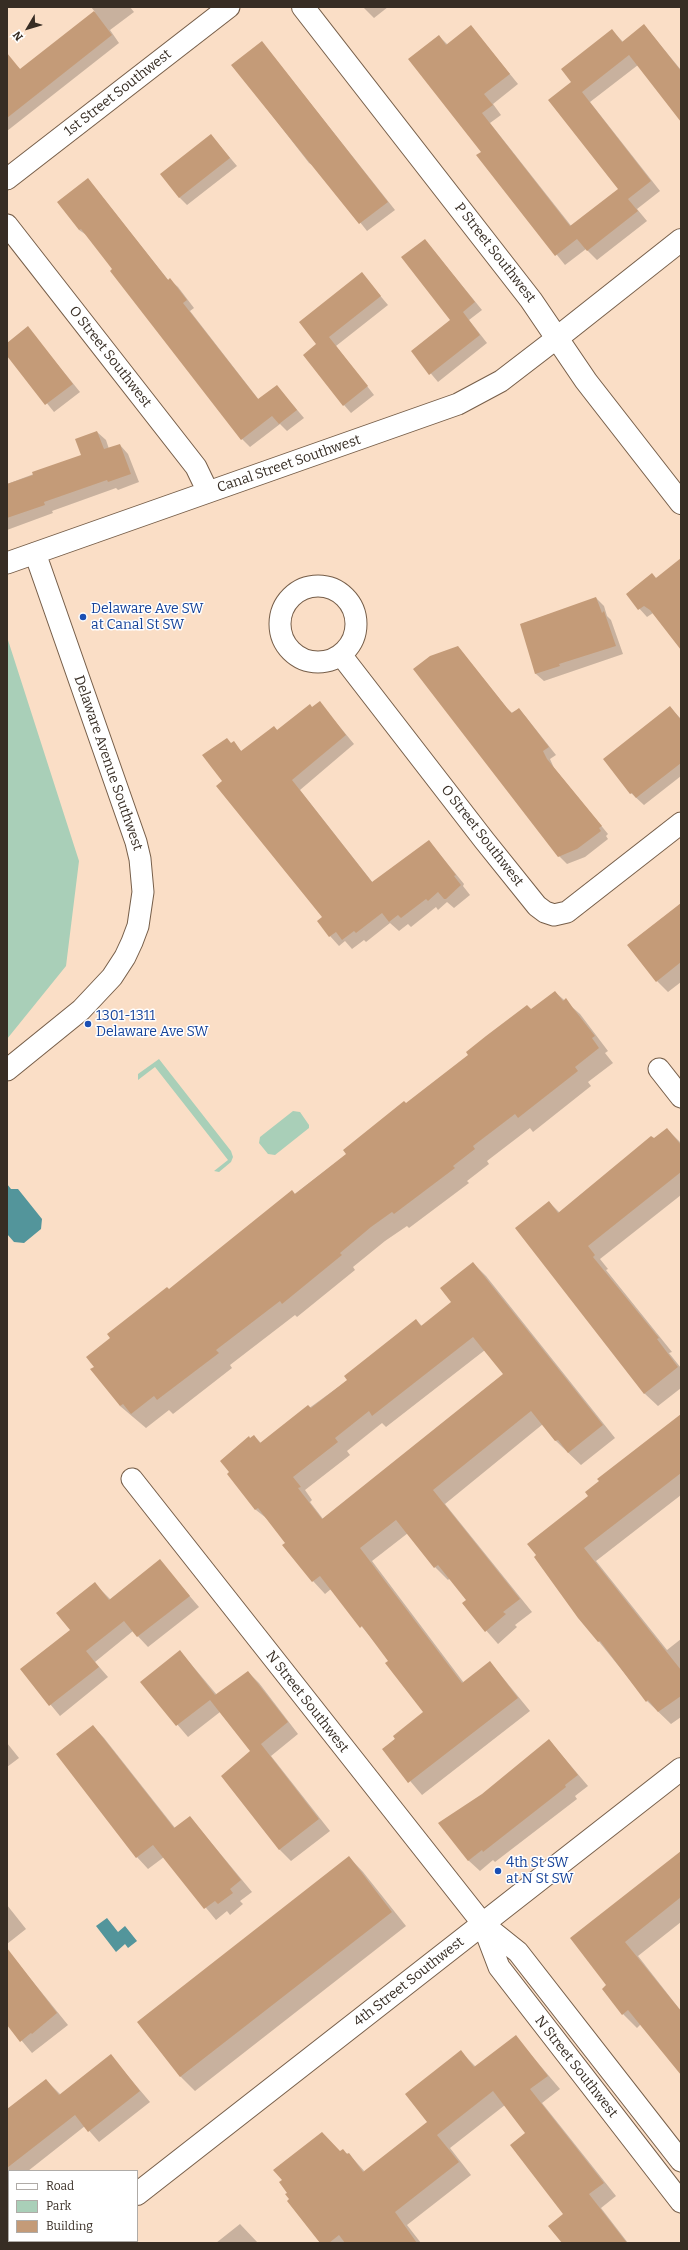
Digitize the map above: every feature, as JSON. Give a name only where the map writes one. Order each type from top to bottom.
[{"type":"street","name":"1st Street Southwest","points":[[7,179],[229,7]]},
{"type":"street","name":"P Street Southwest","points":[[303,7],[531,300],[586,381],[681,503]]},
{"type":"street","name":"O Street Southwest","points":[[7,225],[196,467],[208,492]]},
{"type":"street","points":[[557,338],[681,240]]},
{"type":"street","name":"Canal Street Southwest","points":[[7,563],[466,401],[501,381],[557,338]]},
{"type":"street","name":"Delaware Avenue Southwest","points":[[7,1070],[82,1010],[112,977],[125,957],[138,926],[143,892],[140,859],[136,842],[35,553]]},
{"type":"street","name":"O Street Southwest","points":[[341,655],[537,906],[545,912],[554,915],[567,912],[681,824]]},
{"type":"street","points":[[658,1069],[681,1098]]},
{"type":"street","name":"N Street Southwest","points":[[132,1479],[483,1924],[518,1952],[681,2161]]},
{"type":"street","name":"4th Street Southwest","points":[[138,2193],[681,1769]]},
{"type":"street","name":"N Street Southwest","points":[[483,1924],[499,1967],[681,2202]]},
{"type":"green space","points":[[7,637],[79,861],[66,966],[7,1039]]},
{"type":"green space","points":[[159,1059],[231,1151],[233,1157],[231,1162],[219,1172],[214,1171],[228,1160],[155,1067],[138,1080],[138,1074]]},
{"type":"green space","points":[[293,1111],[300,1112],[309,1125],[309,1128],[275,1155],[268,1154],[259,1143],[260,1137]]},
{"type":"water","points":[[7,1184],[11,1189],[18,1189],[42,1219],[41,1229],[24,1243],[14,1242],[7,1234]]},
{"type":"water","points":[[107,1918],[118,1932],[125,1926],[137,1941],[128,1948],[125,1944],[116,1952],[96,1926]]},
{"type":"building","points":[[94,11],[112,35],[7,118],[7,53],[20,69]]},
{"type":"building","points":[[644,24],[681,71],[681,122],[629,55],[582,92],[651,181],[628,199],[638,211],[587,251],[577,239],[555,256],[476,155],[481,152],[408,59],[439,35],[446,45],[471,25],[510,74],[484,94],[493,105],[482,113],[570,226],[618,189],[548,100],[571,82],[561,69],[612,29],[622,42]]},
{"type":"building","points":[[262,41],[388,202],[359,224],[231,65]]},
{"type":"building","points":[[211,134],[230,158],[179,198],[160,174]]},
{"type":"building","points":[[88,178],[168,280],[170,278],[187,300],[183,303],[258,399],[277,385],[297,410],[279,424],[272,416],[241,440],[110,271],[112,269],[81,229],[79,230],[57,202]]},
{"type":"building","points":[[425,239],[475,302],[463,312],[480,335],[429,375],[411,351],[450,320],[401,257]]},
{"type":"building","points":[[362,272],[381,296],[329,337],[368,386],[343,406],[303,355],[316,344],[299,322]]},
{"type":"building","points":[[28,326],[73,384],[45,405],[7,356],[7,343]]},
{"type":"building","points":[[97,431],[104,449],[120,444],[131,474],[108,482],[107,480],[44,502],[45,505],[7,518],[7,484],[33,475],[32,472],[81,455],[75,439]]},
{"type":"building","points":[[681,558],[681,650],[650,610],[644,606],[638,610],[626,594],[652,573],[656,578]]},
{"type":"building","points":[[596,597],[602,613],[604,611],[616,646],[559,664],[560,666],[535,674],[520,624]]},
{"type":"building","points":[[458,646],[507,708],[512,713],[519,708],[549,747],[543,751],[547,759],[602,826],[599,828],[601,831],[577,849],[558,857],[413,669],[430,656]]},
{"type":"building","points":[[320,701],[346,735],[292,780],[372,882],[429,840],[456,875],[454,876],[461,885],[446,899],[444,899],[438,892],[428,901],[426,899],[401,918],[398,915],[389,922],[382,913],[356,933],[354,931],[342,940],[336,932],[329,937],[317,921],[322,917],[216,786],[222,781],[202,755],[227,738],[231,743],[234,741],[241,751],[274,726],[277,730],[310,704],[312,707]]},
{"type":"building","points":[[670,706],[681,720],[681,763],[636,798],[632,793],[630,794],[603,759]]},
{"type":"building","points":[[681,903],[681,962],[656,982],[627,945]]},
{"type":"building","points":[[555,991],[563,1001],[566,998],[595,1036],[592,1038],[599,1048],[575,1067],[578,1071],[518,1118],[515,1114],[473,1146],[475,1149],[453,1166],[455,1168],[394,1214],[392,1212],[371,1227],[340,1253],[342,1255],[282,1304],[280,1301],[216,1350],[219,1353],[157,1400],[154,1396],[131,1414],[123,1404],[120,1406],[90,1369],[94,1367],[86,1357],[110,1338],[107,1334],[167,1287],[169,1289],[292,1190],[295,1194],[346,1154],[343,1150],[404,1101],[406,1103],[468,1055],[466,1052],[486,1036],[527,1005],[531,1009]]},
{"type":"building","points":[[667,1128],[681,1145],[681,1172],[588,1246],[595,1255],[593,1257],[659,1338],[657,1339],[678,1367],[644,1394],[515,1228],[549,1201],[558,1213],[651,1136],[654,1138]]},
{"type":"building","points":[[473,1262],[603,1425],[568,1453],[558,1440],[555,1441],[531,1411],[433,1490],[520,1599],[503,1612],[506,1614],[485,1632],[462,1603],[466,1600],[438,1565],[434,1568],[396,1520],[360,1548],[462,1683],[490,1661],[518,1698],[408,1783],[382,1749],[395,1739],[393,1736],[423,1712],[385,1663],[388,1661],[362,1626],[360,1628],[320,1576],[312,1582],[282,1545],[285,1543],[258,1508],[255,1510],[227,1474],[229,1472],[220,1461],[249,1436],[250,1438],[254,1435],[260,1443],[308,1405],[311,1408],[347,1380],[344,1376],[416,1319],[421,1326],[451,1302],[440,1288]],"holes":[[[473,1337],[503,1374],[322,1519],[298,1488],[301,1487],[293,1477],[338,1442],[335,1438],[369,1411],[372,1416]]]},
{"type":"building","points":[[681,1414],[681,1473],[584,1548],[681,1670],[681,1696],[658,1712],[648,1700],[646,1702],[600,1641],[598,1642],[578,1618],[534,1557],[536,1555],[527,1544],[588,1496],[585,1492],[599,1481],[597,1479]]},
{"type":"building","points":[[160,1559],[190,1596],[137,1637],[124,1621],[86,1651],[99,1667],[49,1706],[20,1669],[70,1630],[56,1613],[95,1582],[109,1600]]},
{"type":"building","points":[[180,1650],[215,1695],[248,1671],[288,1722],[261,1744],[319,1819],[279,1850],[221,1776],[250,1751],[210,1700],[176,1726],[140,1682]]},
{"type":"building","points":[[93,1725],[174,1828],[190,1816],[241,1880],[230,1889],[233,1893],[218,1904],[215,1901],[204,1909],[153,1845],[136,1858],[56,1754]]},
{"type":"building","points":[[549,1739],[578,1775],[565,1785],[566,1787],[483,1852],[482,1850],[468,1861],[438,1823],[482,1794]]},
{"type":"building","points":[[681,1851],[681,1897],[625,1942],[681,2011],[681,2075],[628,2010],[622,2015],[602,1989],[606,1985],[570,1938]]},
{"type":"building","points":[[349,1856],[392,1912],[180,2077],[137,2022]]},
{"type":"building","points":[[7,1948],[57,2013],[20,2042],[7,2025]]},
{"type":"building","points":[[516,2035],[548,2076],[530,2089],[604,2183],[589,2194],[627,2243],[562,2243],[548,2226],[563,2214],[510,2145],[525,2133],[493,2091],[437,2135],[459,2162],[395,2212],[417,2243],[345,2243],[339,2235],[329,2243],[320,2243],[287,2201],[289,2199],[285,2194],[287,2193],[279,2182],[282,2180],[273,2170],[322,2132],[340,2151],[343,2149],[347,2154],[349,2153],[363,2172],[427,2122],[405,2094],[461,2050],[474,2067]]},
{"type":"building","points":[[111,2054],[140,2091],[88,2132],[75,2115],[7,2168],[7,2109],[46,2079],[59,2095]]},
{"type":"place","name":"Delaware Ave SW at Canal St SW","points":[[83,617]]},
{"type":"place","name":"1301-1311 Delaware Ave SW","points":[[88,1024]]},
{"type":"place","name":"4th St SW at N St SW","points":[[498,1871]]}]
